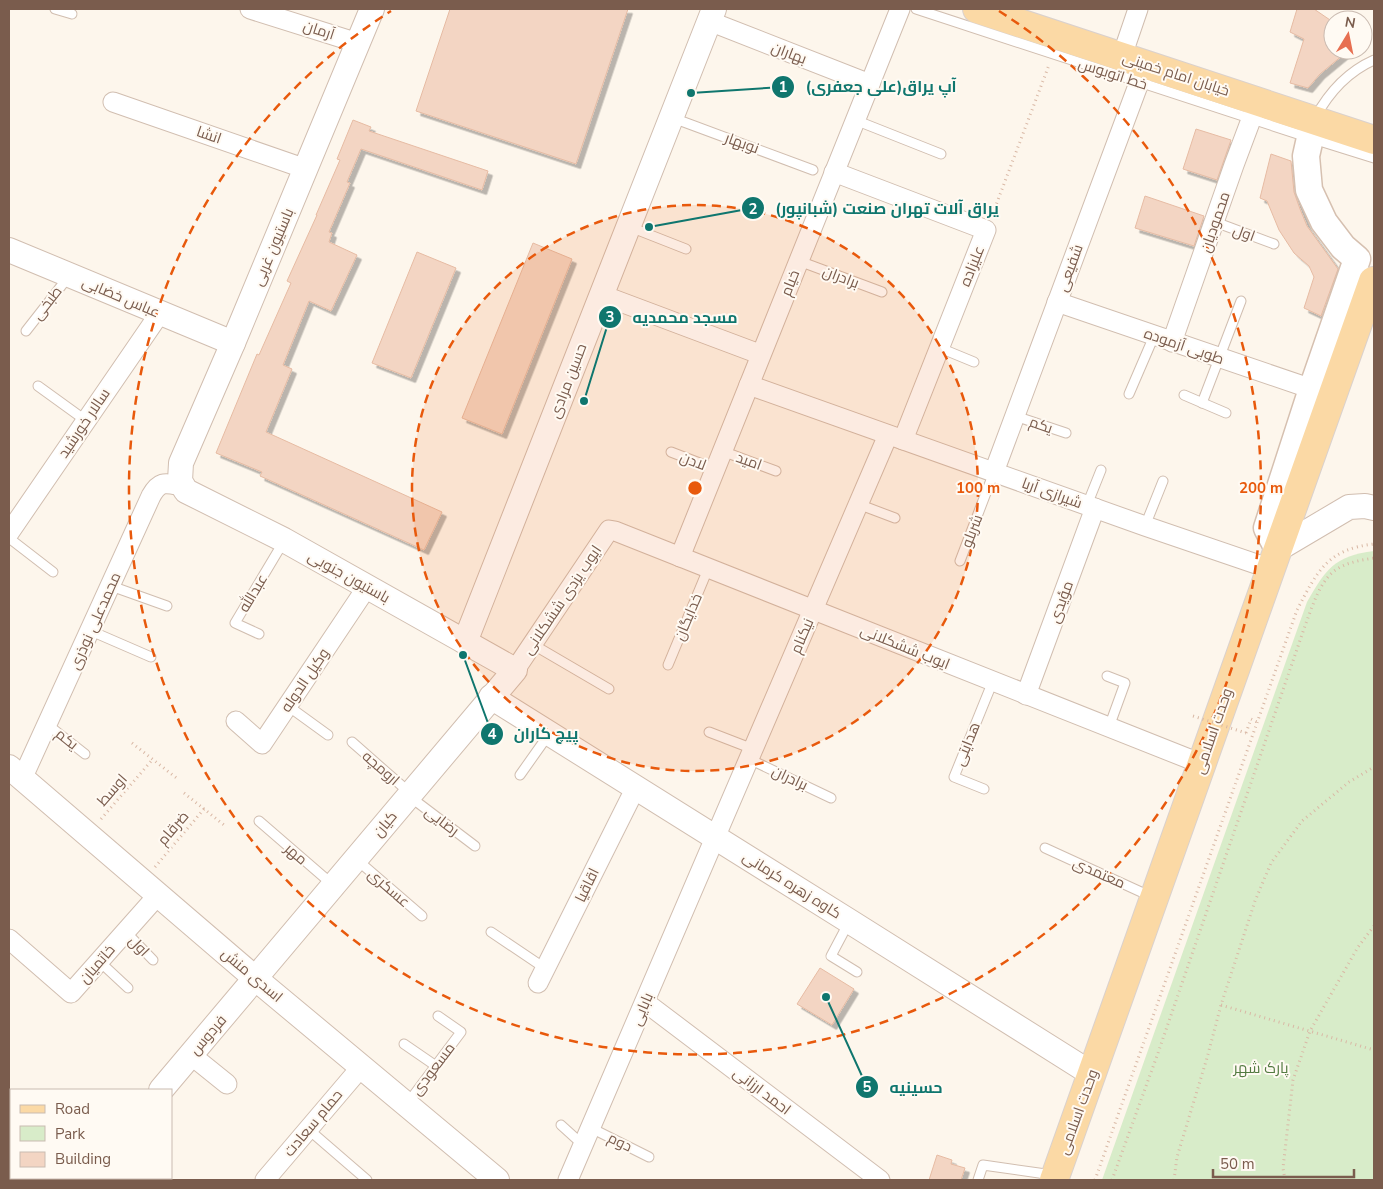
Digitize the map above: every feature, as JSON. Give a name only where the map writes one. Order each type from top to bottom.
[{"type":"main road","name":"خیابان امام خمینی","points":[[978,9],[1136,68],[1312,129],[1374,140]]},
{"type":"main road","points":[[1274,559],[1267,528],[1357,259],[1343,247],[1324,222],[1309,190],[1306,156],[1312,129]]},
{"type":"main road","name":"وحدت اسلامی","points":[[1055,1178],[1373,281]]},
{"type":"street","name":"آرمان","points":[[250,9],[358,43]]},
{"type":"street","name":"باستیون غربی","points":[[182,486],[179,476],[181,463],[372,9]]},
{"type":"street","name":"خیام","points":[[680,557],[900,9]]},
{"type":"street","name":"شفیعی","points":[[994,472],[1057,302],[1136,68],[1138,9]]},
{"type":"street","name":"بهاران","points":[[711,15],[870,84]]},
{"type":"street","name":"حسین مرادی","points":[[465,642],[711,15]]},
{"type":"street","name":"انشا","points":[[112,102],[306,169]]},
{"type":"street","name":"محمودیان","points":[[1172,342],[1255,110]]},
{"type":"street","points":[[834,172],[986,230]]},
{"type":"street","name":"علیزاده","points":[[896,437],[940,348],[986,230]]},
{"type":"street","name":"عباس خضابی","points":[[9,250],[233,343]]},
{"type":"street","points":[[602,295],[754,352]]},
{"type":"street","name":"طوبی آزموده","points":[[1057,302],[1312,389]]},
{"type":"street","name":"سالار خورشید","points":[[9,533],[160,313]]},
{"type":"street","name":"شیرازی آریا","points":[[749,385],[1145,526],[1274,559]]},
{"type":"street","name":"نیکنام","points":[[715,837],[858,504],[896,437]]},
{"type":"street","name":"محمدعلی نوذری","points":[[16,773],[48,724],[155,489],[159,485],[165,484],[182,486]]},
{"type":"street","name":"باستیون جنوبی","points":[[182,486],[186,490],[284,540],[515,670]]},
{"type":"street","points":[[1274,559],[1349,507],[1365,506],[1374,508]]},
{"type":"street","name":"مؤیدی","points":[[1026,695],[1091,507]]},
{"type":"street","name":"ایوب ششکلانی","points":[[609,530],[1202,764]]},
{"type":"street","name":"ایوب یزدی ششکلانی","points":[[515,670],[609,530]]},
{"type":"street","name":"وکیل الدوله","points":[[236,721],[262,744],[367,587]]},
{"type":"street","name":"کیان","points":[[256,979],[515,670]]},
{"type":"street","name":"کاوه زهره کرمانی","points":[[491,697],[1092,1074]]},
{"type":"street","name":"اسدی منش","points":[[16,773],[256,979],[497,1180]]},
{"type":"street","name":"اقاقیا","points":[[542,976],[636,787]]},
{"type":"street","name":"بابایی","points":[[568,1180],[715,837]]},
{"type":"street","name":"خاتمیان","points":[[9,939],[71,993],[126,932],[151,888]]},
{"type":"street","name":"فردوس","points":[[162,1089],[256,979]]},
{"type":"street","name":"احمد ارزانی","points":[[645,1002],[880,1180]]},
{"type":"street","points":[[191,1055],[227,1084]]},
{"type":"street","name":"حمام سعادت","points":[[265,1180],[362,1066]]},
{"type":"lane","points":[[55,9],[72,14]]},
{"type":"lane","name":"خط اتوبوس","points":[[916,9],[1053,54],[1136,68]]},
{"type":"lane","points":[[1374,60],[1349,75],[1336,86],[1324,103],[1312,129],[1374,158]]},
{"type":"lane","name":"نوبهار","points":[[671,117],[813,170]]},
{"type":"lane","points":[[855,120],[941,154]]},
{"type":"lane","name":"اول","points":[[1215,222],[1274,244]]},
{"type":"lane","points":[[628,226],[686,250]]},
{"type":"lane","name":"برادران","points":[[799,261],[882,292]]},
{"type":"lane","name":"طبخی","points":[[26,331],[69,275]]},
{"type":"lane","points":[[1202,403],[1241,301]]},
{"type":"lane","points":[[1129,394],[1154,336]]},
{"type":"lane","points":[[940,348],[974,362]]},
{"type":"lane","points":[[38,386],[85,420]]},
{"type":"lane","points":[[1184,395],[1226,413]]},
{"type":"lane","name":"یکم","points":[[1015,416],[1066,434]]},
{"type":"lane","name":"امید","points":[[722,451],[776,471]]},
{"type":"lane","name":"لادن","points":[[671,452],[715,469]]},
{"type":"lane","points":[[1091,507],[1100,470]]},
{"type":"lane","name":"شربلو","points":[[960,561],[994,472]]},
{"type":"lane","points":[[1145,526],[1163,481]]},
{"type":"lane","points":[[858,504],[895,518]]},
{"type":"lane","points":[[9,538],[53,572]]},
{"type":"lane","name":"عبدالله","points":[[259,634],[235,623],[284,540]]},
{"type":"lane","name":"خدایگان","points":[[668,665],[708,569]]},
{"type":"lane","points":[[111,586],[167,606]]},
{"type":"lane","points":[[91,631],[151,657]]},
{"type":"lane","points":[[532,644],[609,689]]},
{"type":"lane","points":[[1108,676],[1125,683],[1109,727]]},
{"type":"lane","name":"هدایتی","points":[[984,789],[954,777],[993,682]]},
{"type":"lane","points":[[288,706],[328,735]]},
{"type":"lane","name":"یکم","points":[[48,724],[85,754]]},
{"type":"lane","name":"برادران","points":[[709,732],[831,798]]},
{"type":"lane","points":[[520,774],[550,733]]},
{"type":"lane","name":"ارومچه","points":[[352,742],[410,795]]},
{"type":"lane","name":"رضایی","points":[[410,795],[475,846]]},
{"type":"lane","name":"مهر","points":[[259,821],[334,886]]},
{"type":"lane","name":"معتمدی","points":[[1045,848],[1154,898]]},
{"type":"lane","name":"عسکری","points":[[356,859],[422,916]]},
{"type":"lane","points":[[849,921],[831,956],[857,972]]},
{"type":"lane","name":"اول","points":[[126,932],[153,960]]},
{"type":"lane","points":[[491,932],[542,976]]},
{"type":"lane","points":[[99,961],[128,988]]},
{"type":"lane","name":"مسعودی","points":[[407,1104],[461,1032],[438,1016]]},
{"type":"lane","points":[[404,1044],[436,1066]]},
{"type":"lane","points":[[561,1125],[587,1136]]},
{"type":"lane","points":[[308,1129],[367,1180]]},
{"type":"lane","name":"دوم","points":[[587,1136],[649,1157]]},
{"type":"lane","points":[[978,1180],[983,1165],[1055,1178]]},
{"type":"path","name":"علیزاده","points":[[986,230],[1053,54]]},
{"type":"path","points":[[1095,1180],[1296,610],[1315,576],[1331,558],[1345,551],[1374,544]]},
{"type":"path","points":[[1112,1180],[1158,1054],[1319,590],[1336,570],[1353,562],[1374,558]]},
{"type":"path","points":[[1193,716],[1246,733],[1251,719],[1257,722]]},
{"type":"path","points":[[132,743],[179,780]]},
{"type":"path","name":"اوسط","points":[[88,835],[153,759]]},
{"type":"path","points":[[1174,1180],[1177,1156],[1221,1006],[1255,901],[1271,863],[1302,821],[1349,782],[1374,767]]},
{"type":"path","points":[[184,793],[204,809]]},
{"type":"path","name":"ضرقام","points":[[151,888],[204,809],[224,825]]},
{"type":"path","points":[[1284,1180],[1283,1168],[1293,1080],[1310,1032],[1358,947],[1374,926]]},
{"type":"path","points":[[1221,1006],[1374,1050]]},
{"type":"green space","name":"پارک شهر","points":[[1374,551],[1374,1180],[1102,1180],[1307,602],[1320,581],[1333,566],[1349,556]]},
{"type":"building","points":[[450,9],[628,9],[576,164],[416,111]]},
{"type":"building","points":[[1297,9],[1314,9],[1323,15],[1323,60],[1337,60],[1320,74],[1308,88],[1290,83],[1304,39],[1290,32]]},
{"type":"building","points":[[353,120],[371,127],[369,131],[488,171],[482,190],[361,149],[347,182],[350,183],[329,232],[332,233],[329,242],[357,255],[331,311],[309,301],[283,365],[292,369],[266,432],[442,512],[424,550],[260,476],[262,472],[216,453],[257,354],[259,355],[291,283],[287,281],[340,160],[337,159]]},
{"type":"building","points":[[1196,129],[1231,140],[1217,180],[1183,169]]},
{"type":"building","points":[[1271,154],[1291,161],[1294,192],[1307,226],[1338,269],[1321,316],[1304,308],[1314,277],[1309,266],[1294,253],[1279,230],[1267,201],[1260,198]]},
{"type":"building","points":[[1145,196],[1204,216],[1194,246],[1135,228]]},
{"type":"building","points":[[533,243],[572,259],[502,434],[462,418]]},
{"type":"building","points":[[417,252],[456,268],[411,378],[372,363]]},
{"type":"building","points":[[820,968],[854,989],[832,1025],[797,1004]]},
{"type":"building","points":[[937,1155],[952,1160],[951,1164],[965,1168],[961,1180],[929,1180]]},
{"type":"place","name":"آپ یراق(علی جعفری)","points":[[691,93]]},
{"type":"place","name":"یراق آلات تهران صنعت (شبانپور)","points":[[649,227]]},
{"type":"place","name":"مسجد محمدیه","points":[[584,401]]},
{"type":"place","name":"پیچ کاران","points":[[463,655]]},
{"type":"place","name":"حسینیه","points":[[826,997]]}]
